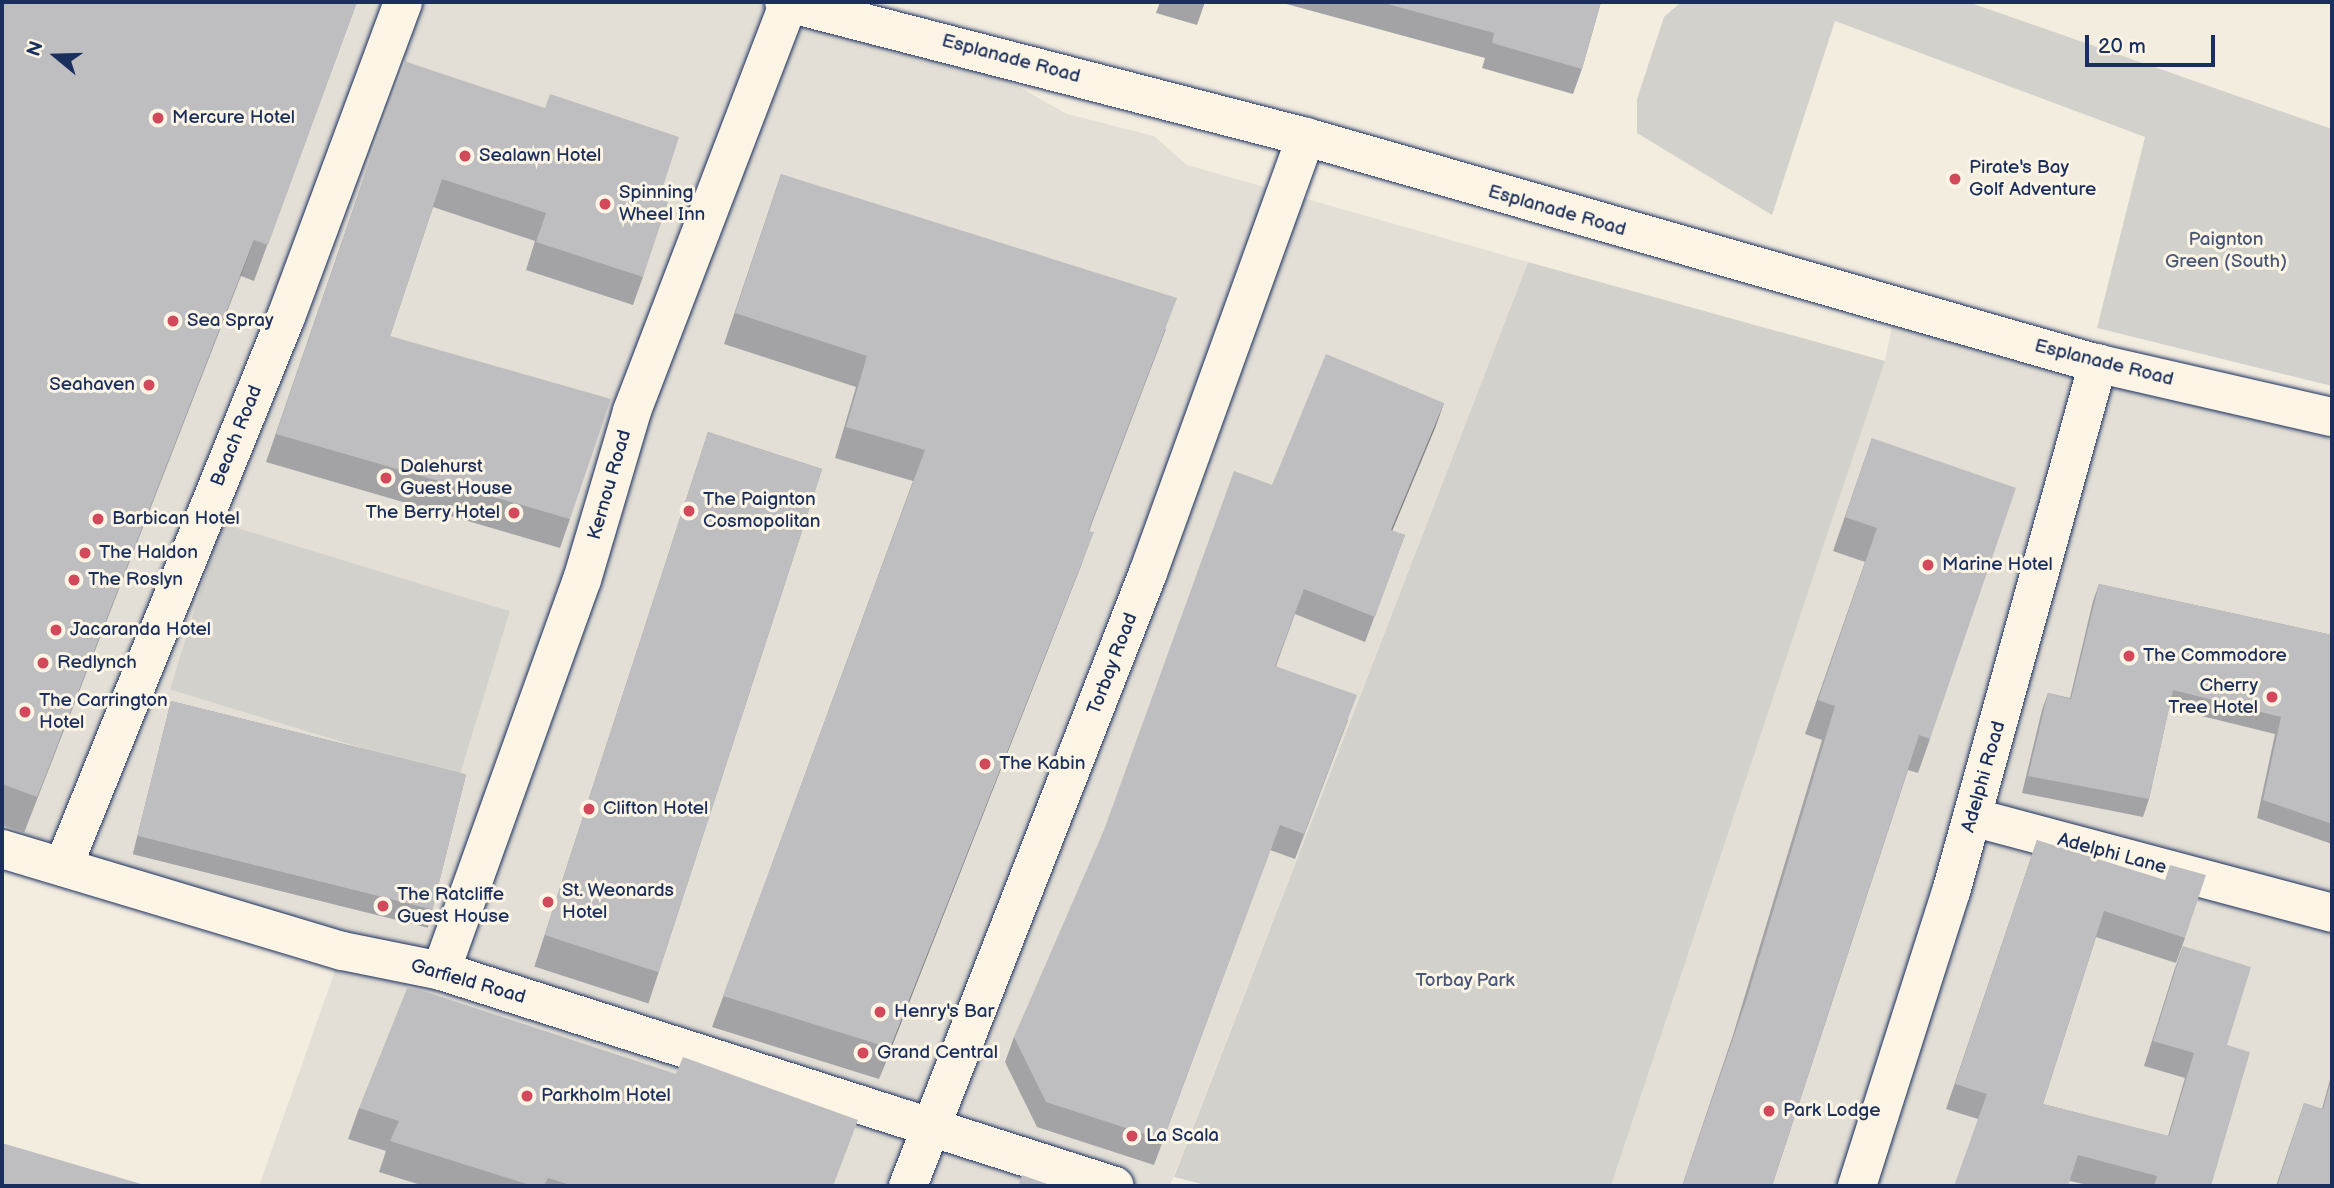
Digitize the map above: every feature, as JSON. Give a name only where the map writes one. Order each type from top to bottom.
[{"type":"street","name":"Beach Road","points":[[63,867],[286,317],[403,2]]},
{"type":"street","name":"Esplanade Road","points":[[786,3],[1306,137],[2098,363],[2332,417]]},
{"type":"street","name":"Kernou Road","points":[[441,971],[582,580],[632,411],[786,3]]},
{"type":"street","name":"Torbay Road","points":[[908,1186],[1148,573],[1306,137]]},
{"type":"street","name":"Adelphi Road","points":[[1857,1186],[1972,817],[2098,363]]},
{"type":"street","name":"Adelphi Lane","points":[[1972,817],[2332,913]]},
{"type":"street","name":"Garfield Road","points":[[2,849],[342,951],[441,971],[1115,1186]]},
{"type":"shaded area","points":[[2,2],[784,2],[929,36],[1067,114],[1154,136],[1187,165],[1528,262],[1170,1186],[259,1186],[342,951],[2,849]]},
{"type":"shaded area","points":[[1896,306],[2332,417],[2332,1186],[1611,1186],[1885,361]]},
{"type":"green space","name":"Paignton Green (South)","points":[[1681,2],[1968,2],[2332,129],[2332,386],[2097,328],[2145,137],[1835,21],[1772,215],[1637,133],[1637,99],[1664,17]]},
{"type":"green space","name":"Torbay Park","points":[[1528,262],[1885,361],[1611,1186],[1209,1186],[1174,1177]]},
{"type":"green space","points":[[221,523],[510,611],[459,778],[170,689]]},
{"type":"building","points":[[2,2],[357,2],[268,245],[254,240],[37,797],[2,784]]},
{"type":"building","points":[[1380,2],[1601,2],[1582,69],[1492,43],[1494,33]]},
{"type":"building","points":[[404,61],[545,108],[550,94],[679,137],[659,199],[668,202],[643,277],[536,242],[546,213],[442,179],[390,336],[611,399],[570,519],[276,434]]},
{"type":"building","points":[[781,174],[1177,298],[1088,531],[1094,532],[890,1048],[723,996],[925,450],[846,427],[867,356],[735,313]]},
{"type":"building","points":[[1326,354],[1444,403],[1391,530],[1405,535],[1375,617],[1304,589],[1275,666],[1357,695],[1304,834],[1280,825],[1163,1140],[1046,1102],[1014,1037],[1104,830],[1234,471],[1272,485]]},
{"type":"building","points":[[708,432],[822,469],[659,972],[545,935]]},
{"type":"building","points":[[1872,438],[2016,488],[1930,739],[1919,735],[1772,1186],[1682,1186],[1746,1001],[1835,706],[1818,700],[1877,528],[1845,517]]},
{"type":"building","points":[[2099,584],[2332,635],[2332,824],[2263,800],[2281,717],[2173,690],[2149,799],[2028,776],[2048,693],[2071,699]]},
{"type":"building","points":[[171,701],[466,775],[432,909],[137,836]]},
{"type":"building","points":[[2037,840],[2165,880],[2170,865],[2206,875],[2185,938],[2104,911],[2043,1104],[2169,1136],[2194,1053],[2153,1041],[2183,946],[2251,967],[2227,1045],[2250,1052],[2211,1186],[2154,1186],[2157,1176],[2078,1155],[2068,1186],[1954,1186],[1987,1094],[1955,1084]]},
{"type":"building","points":[[408,986],[676,1074],[683,1057],[858,1120],[833,1186],[574,1186],[548,1178],[544,1186],[533,1186],[390,1141],[399,1121],[359,1108]]},
{"type":"building","points":[[2332,1077],[2332,1186],[2277,1186],[2304,1103],[2323,1109]]},
{"type":"building","points":[[2,1143],[148,1186],[2,1186]]},
{"type":"building","points":[[1022,1175],[1053,1186],[1018,1186]]},
{"type":"place","name":"Mercure Hotel","points":[[158,118]]},
{"type":"place","name":"Sealawn Hotel","points":[[465,156]]},
{"type":"place","name":"Pirate's Bay Golf Adventure","points":[[1955,179]]},
{"type":"place","name":"Spinning Wheel Inn","points":[[605,204]]},
{"type":"place","name":"Sea Spray","points":[[173,321]]},
{"type":"place","name":"Seahaven","points":[[149,385]]},
{"type":"place","name":"Dalehurst Guest House","points":[[386,478]]},
{"type":"place","name":"The Paignton Cosmopolitan","points":[[689,511]]},
{"type":"place","name":"The Berry Hotel","points":[[514,513]]},
{"type":"place","name":"Barbican Hotel","points":[[98,519]]},
{"type":"place","name":"The Haldon","points":[[85,553]]},
{"type":"place","name":"Marine Hotel","points":[[1928,565]]},
{"type":"place","name":"The Roslyn","points":[[74,580]]},
{"type":"place","name":"Jacaranda Hotel","points":[[56,630]]},
{"type":"place","name":"The Commodore","points":[[2129,656]]},
{"type":"place","name":"Redlynch","points":[[43,663]]},
{"type":"place","name":"Cherry Tree Hotel","points":[[2272,697]]},
{"type":"place","name":"The Carrington Hotel","points":[[25,712]]},
{"type":"place","name":"The Kabin","points":[[985,764]]},
{"type":"place","name":"Clifton Hotel","points":[[589,809]]},
{"type":"place","name":"St. Weonards Hotel","points":[[548,902]]},
{"type":"place","name":"The Ratcliffe Guest House","points":[[383,906]]},
{"type":"place","name":"Henry's Bar","points":[[880,1012]]},
{"type":"place","name":"Grand Central","points":[[863,1053]]},
{"type":"place","name":"Parkholm Hotel","points":[[527,1096]]},
{"type":"place","name":"Park Lodge","points":[[1769,1111]]},
{"type":"place","name":"La Scala","points":[[1132,1136]]}]
